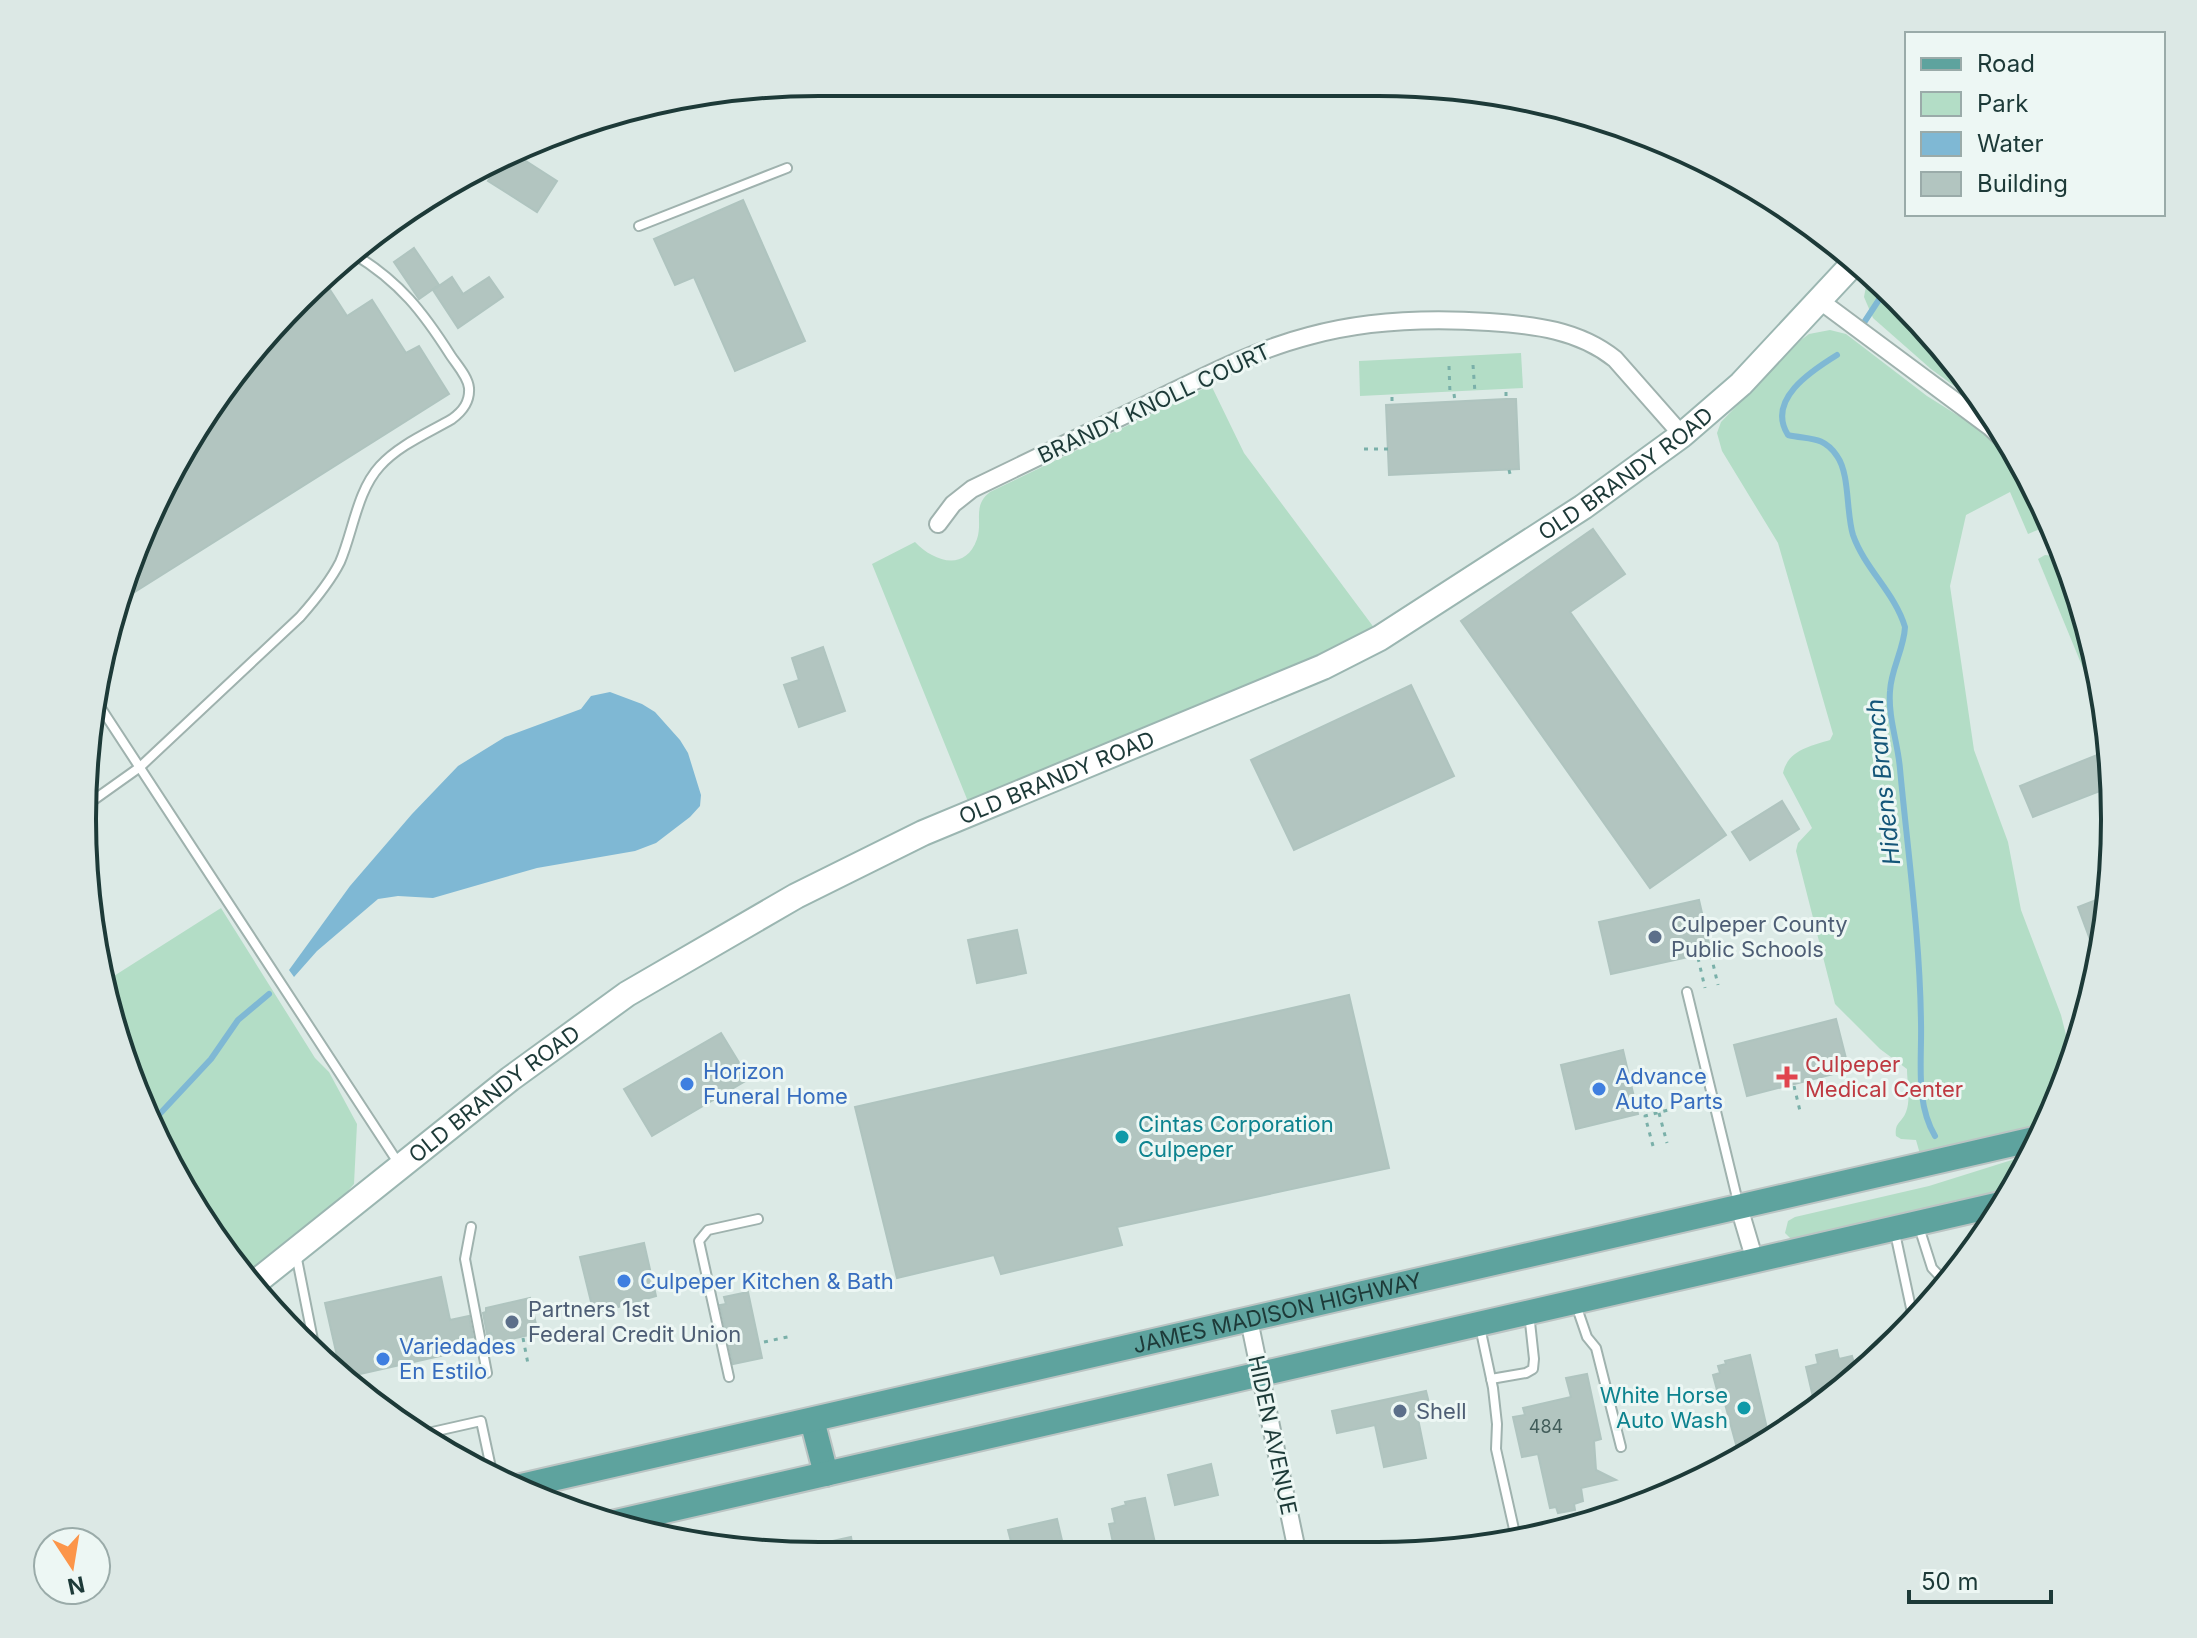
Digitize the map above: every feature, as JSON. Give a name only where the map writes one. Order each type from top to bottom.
[{"type":"main road","name":"JAMES MADISON HIGHWAY","points":[[534,1483],[2025,1141]]},
{"type":"main road","points":[[635,1518],[1988,1207]]},
{"type":"main road","points":[[812,1420],[826,1474]]},
{"type":"street","name":"OLD BRANDY ROAD","points":[[261,1278],[568,1035],[627,994],[696,953],[859,863],[923,833],[1323,667],[1380,638],[1583,507],[1682,435],[1741,384],[1848,269]]},
{"type":"street","points":[[1819,300],[1981,420]]},
{"type":"street","name":"BRANDY KNOLL COURT","points":[[938,524],[953,504],[972,489],[1223,368],[1294,340],[1363,325],[1415,320],[1473,321],[1539,327],[1577,336],[1615,359],[1682,435]]},
{"type":"street","points":[[1739,1207],[1755,1261]]},
{"type":"street","name":"HIDEN AVENUE","points":[[1249,1320],[1295,1542]]},
{"type":"lane","points":[[639,226],[787,168]]},
{"type":"lane","points":[[97,798],[140,767],[300,617],[322,592],[339,563],[367,485],[377,469],[391,455],[452,419],[467,402],[467,382],[425,316],[405,292],[362,259]]},
{"type":"lane","points":[[104,713],[400,1166]]},
{"type":"lane","points":[[1687,992],[1739,1207]]},
{"type":"lane","points":[[729,1377],[699,1241],[708,1230],[758,1219]]},
{"type":"lane","points":[[1918,1223],[1932,1268],[1939,1275]]},
{"type":"lane","points":[[471,1227],[465,1259],[487,1373]]},
{"type":"lane","points":[[1894,1228],[1911,1307]]},
{"type":"lane","points":[[295,1250],[312,1334]]},
{"type":"lane","points":[[1575,1302],[1587,1337],[1596,1348],[1621,1447]]},
{"type":"lane","points":[[1491,1379],[1533,1369],[1529,1313]]},
{"type":"lane","points":[[1479,1324],[1491,1379],[1497,1424],[1496,1449],[1514,1529]]},
{"type":"lane","points":[[435,1431],[481,1421],[490,1462]]},
{"type":"path","points":[[1473,365],[1475,393]]},
{"type":"path","points":[[1449,366],[1455,401]]},
{"type":"path","points":[[1506,392],[1506,399]]},
{"type":"path","points":[[1392,397],[1392,404]]},
{"type":"path","points":[[1364,449],[1388,449]]},
{"type":"path","points":[[1711,955],[1718,985]]},
{"type":"path","points":[[1698,958],[1705,988]]},
{"type":"path","points":[[1794,1086],[1800,1111]]},
{"type":"path","points":[[1653,1146],[1645,1116],[1672,1109]]},
{"type":"path","points":[[1659,1113],[1667,1143]]},
{"type":"path","points":[[637,1338],[667,1332]]},
{"type":"path","points":[[764,1342],[792,1336]]},
{"type":"path","points":[[523,1338],[528,1364]]},
{"type":"green space","points":[[1866,286],[1922,342],[1960,390],[1873,318],[1864,297]]},
{"type":"green space","points":[[1830,330],[1846,334],[1927,396],[1984,432],[2004,458],[2040,529],[2028,534],[2010,492],[1966,515],[1950,586],[1974,750],[2008,842],[2021,910],[2067,1038],[2031,1128],[1920,1154],[1916,1140],[1896,1136],[1897,1125],[1904,1116],[1909,1096],[1907,1069],[1880,1049],[1835,1004],[1796,851],[1798,843],[1812,828],[1783,773],[1795,754],[1830,740],[1833,734],[1778,543],[1722,451],[1717,433],[1721,422],[1809,334]]},
{"type":"green space","points":[[1521,353],[1523,388],[1360,396],[1359,361]]},
{"type":"green space","points":[[1211,385],[1244,453],[1375,629],[1360,640],[969,804],[872,564],[915,542],[939,558],[957,560],[965,556],[977,539],[981,503],[990,492]]},
{"type":"green space","points":[[2051,556],[2063,587],[2087,678],[2038,559]]},
{"type":"green space","points":[[221,908],[315,1058],[329,1072],[357,1124],[354,1184],[336,1204],[256,1273],[218,1221],[171,1139],[134,1051],[114,976]]},
{"type":"green space","points":[[2015,1159],[1995,1194],[1984,1198],[1793,1241],[1785,1233],[1788,1221],[1795,1217],[1929,1186]]},
{"type":"water","points":[[610,692],[655,712],[680,740],[688,753],[701,795],[700,806],[690,817],[656,843],[635,851],[537,868],[433,898],[398,896],[378,899],[317,951],[294,977],[289,970],[350,886],[458,766],[505,737],[581,709],[591,696]]},
{"type":"building","points":[[524,160],[557,181],[537,212],[488,181],[492,175]]},
{"type":"building","points":[[743,200],[805,341],[735,371],[694,277],[675,285],[654,239]]},
{"type":"building","points":[[414,248],[439,285],[419,299],[394,262]]},
{"type":"building","points":[[452,277],[463,294],[489,277],[503,297],[458,328],[433,290]]},
{"type":"building","points":[[329,288],[347,316],[372,300],[406,353],[419,346],[449,394],[132,594],[171,499],[218,417],[275,342]]},
{"type":"building","points":[[1516,399],[1519,469],[1389,475],[1386,405]]},
{"type":"building","points":[[1593,529],[1625,574],[1570,612],[1726,835],[1650,888],[1461,621]]},
{"type":"building","points":[[823,647],[845,711],[799,727],[784,685],[799,680],[792,658]]},
{"type":"building","points":[[1411,685],[1454,776],[1294,850],[1251,760]]},
{"type":"building","points":[[2098,755],[2100,791],[2033,817],[2020,786]]},
{"type":"building","points":[[1782,801],[1799,829],[1750,860],[1732,832]]},
{"type":"building","name":"Culpeper County Public Schools","points":[[1699,900],[1711,952],[1611,974],[1599,922]]},
{"type":"building","points":[[2096,900],[2090,940],[2078,907]]},
{"type":"building","points":[[1017,930],[1026,973],[977,983],[968,940]]},
{"type":"building","name":"Cintas Corporation Culpeper","points":[[1349,995],[1389,1168],[1117,1227],[1122,1245],[1001,1274],[994,1255],[897,1278],[855,1107]]},
{"type":"building","points":[[1836,1019],[1849,1070],[1747,1096],[1734,1045]]},
{"type":"building","name":"Horizon Funeral Home","points":[[721,1033],[749,1079],[652,1136],[624,1089]]},
{"type":"building","name":"Advance Auto Parts","points":[[1623,1050],[1638,1114],[1576,1129],[1561,1065]]},
{"type":"building","points":[[644,1243],[656,1296],[594,1314],[580,1257]]},
{"type":"building","points":[[441,1277],[450,1320],[469,1316],[473,1337],[455,1340],[458,1352],[356,1375],[338,1359],[325,1303]]},
{"type":"building","points":[[748,1292],[762,1358],[733,1364],[720,1305],[726,1304],[724,1297]]},
{"type":"building","name":"Partners 1st Federal Credit Union","points":[[530,1298],[538,1333],[494,1343],[491,1333],[487,1334],[483,1313],[486,1308]]},
{"type":"building","points":[[1837,1350],[1839,1359],[1852,1356],[1854,1364],[1813,1397],[1806,1367],[1818,1364],[1816,1355]]},
{"type":"building","name":"White Horse Auto Wash","points":[[1750,1355],[1767,1428],[1737,1447],[1721,1389],[1717,1390],[1713,1375],[1720,1373],[1718,1366],[1726,1364],[1725,1361]]},
{"type":"building","points":[[1587,1374],[1601,1439],[1594,1441],[1596,1470],[1616,1480],[1581,1488],[1583,1501],[1574,1504],[1575,1510],[1558,1513],[1556,1507],[1550,1508],[1538,1454],[1522,1457],[1513,1417],[1525,1415],[1523,1408],[1571,1397],[1566,1378]]},
{"type":"building","points":[[1426,1391],[1431,1411],[1417,1414],[1426,1458],[1384,1467],[1375,1425],[1337,1433],[1332,1411]]},
{"type":"building","points":[[1211,1464],[1218,1495],[1175,1505],[1168,1475]]},
{"type":"building","points":[[1145,1498],[1155,1542],[1113,1542],[1109,1524],[1115,1523],[1112,1509],[1126,1505],[1125,1502]]},
{"type":"building","points":[[1057,1519],[1062,1542],[1011,1542],[1008,1530]]},
{"type":"building","points":[[851,1537],[852,1542],[828,1542]]},
{"type":"waterway","name":"Hidens Branch","points":[[1865,321],[1880,299]]},
{"type":"waterway","name":"Hidens Branch","points":[[1837,355],[1794,388],[1783,410],[1783,422],[1788,435],[1821,441],[1837,456],[1844,473],[1853,535],[1905,627],[1891,683],[1890,701],[1916,928],[1922,1095],[1935,1136]]},
{"type":"waterway","points":[[159,1114],[211,1059],[238,1020],[269,994]]},
{"type":"place","name":"Culpeper County Public Schools","points":[[1655,937]]},
{"type":"place","name":"Culpeper Medical Center","points":[[1787,1077]]},
{"type":"place","name":"Horizon Funeral Home","points":[[687,1084]]},
{"type":"place","name":"Advance Auto Parts","points":[[1599,1089]]},
{"type":"place","name":"Cintas Corporation Culpeper","points":[[1122,1137]]},
{"type":"place","name":"Culpeper Kitchen & Bath","points":[[624,1281]]},
{"type":"place","name":"Partners 1st Federal Credit Union","points":[[512,1322]]},
{"type":"place","name":"Variedades En Estilo","points":[[383,1359]]},
{"type":"place","name":"White Horse Auto Wash","points":[[1744,1408]]},
{"type":"place","name":"Shell","points":[[1400,1411]]}]
